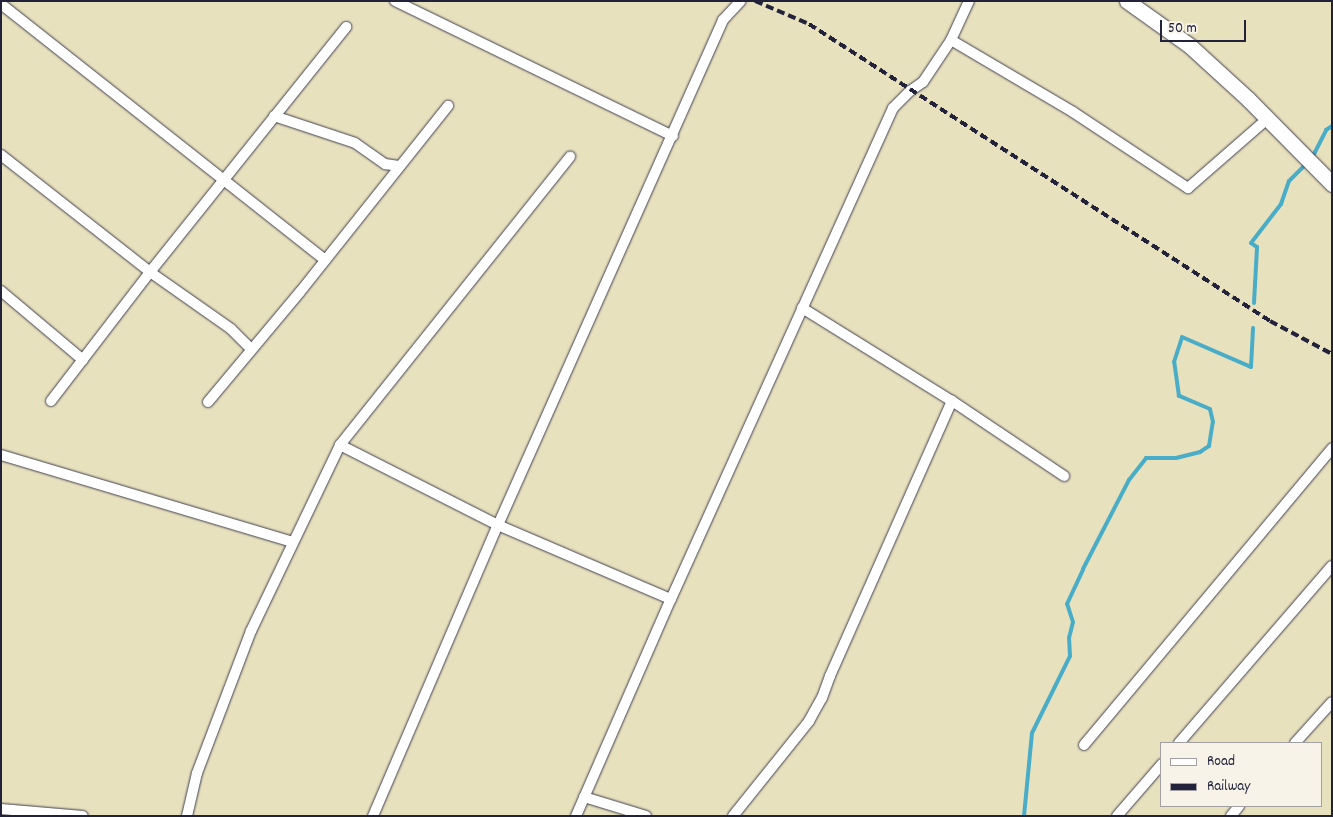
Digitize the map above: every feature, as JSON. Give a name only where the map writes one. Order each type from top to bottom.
[{"type":"street","points":[[394,1],[672,136]]},
{"type":"street","points":[[373,816],[498,525],[722,20],[741,1]]},
{"type":"street","points":[[576,816],[892,108],[910,90],[923,82],[951,40],[969,1]]},
{"type":"street","points":[[1127,1],[1190,46],[1332,184]]},
{"type":"street","points":[[1,4],[326,260]]},
{"type":"street","points":[[51,401],[150,272],[346,27]]},
{"type":"street","points":[[951,40],[1073,112],[1188,188],[1267,119]]},
{"type":"street","points":[[208,402],[326,260],[448,106]]},
{"type":"street","points":[[274,116],[355,144],[386,164],[399,166]]},
{"type":"street","points":[[1,155],[150,272],[231,329],[251,349]]},
{"type":"street","points":[[187,816],[197,773],[251,631],[340,445],[570,157]]},
{"type":"street","points":[[1,291],[83,360]]},
{"type":"street","points":[[802,308],[952,401],[1064,476]]},
{"type":"street","points":[[733,816],[809,721],[822,698],[952,401]]},
{"type":"street","points":[[340,445],[498,525],[671,600]]},
{"type":"street","points":[[1084,746],[1332,448]]},
{"type":"street","points":[[1,455],[292,542]]},
{"type":"street","points":[[1181,742],[1332,566]]},
{"type":"street","points":[[1296,742],[1332,702]]},
{"type":"street","points":[[1117,816],[1160,766]]},
{"type":"street","points":[[584,797],[646,816]]},
{"type":"street","points":[[1,809],[83,816]]},
{"type":"waterway","points":[[1312,158],[1326,130],[1332,126]]},
{"type":"waterway","points":[[1254,303],[1257,247],[1251,243],[1281,204],[1289,181],[1307,163]]},
{"type":"waterway","points":[[1024,816],[1032,733],[1070,656],[1069,638],[1073,622],[1067,604],[1083,569],[1129,480],[1146,458],[1176,458],[1200,452],[1209,446],[1213,422],[1210,409],[1179,396],[1174,362],[1182,337],[1251,367],[1253,328]]},
{"type":"railway","points":[[755,1],[809,24],[1270,321],[1332,354]]}]
